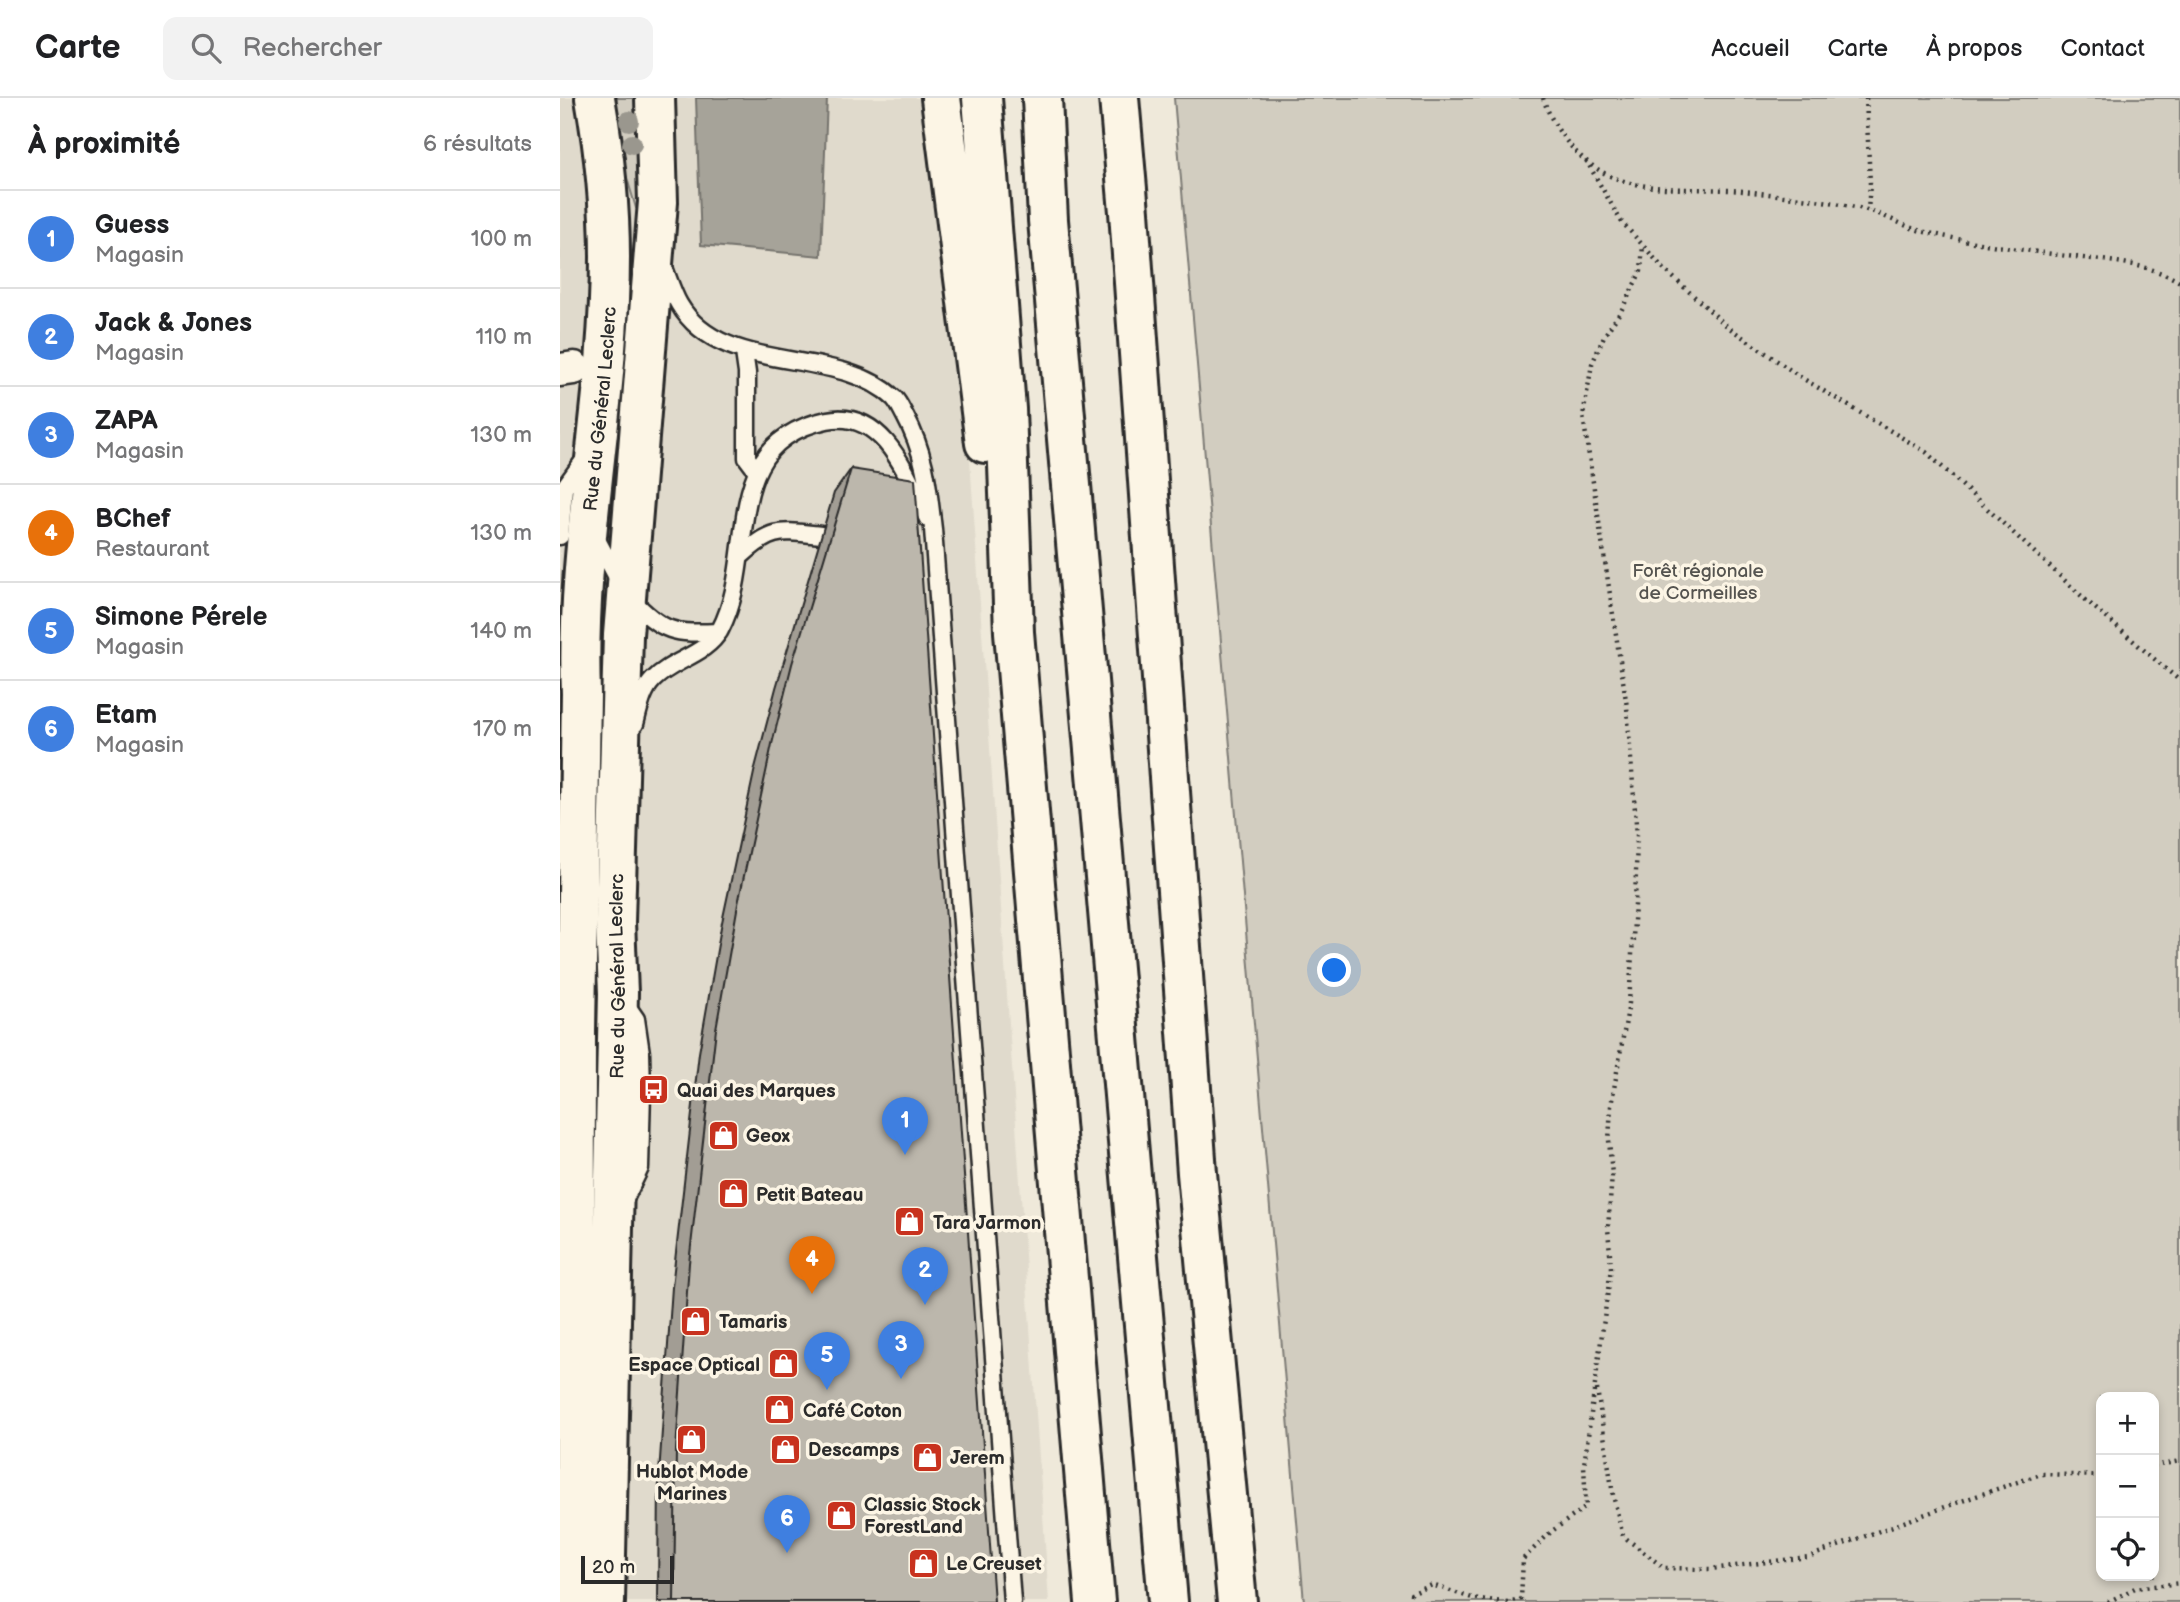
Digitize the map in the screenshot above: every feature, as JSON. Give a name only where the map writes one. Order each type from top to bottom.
[{"type":"main road","name":"Rue du Général Leclerc","points":[[575,1602],[569,1145],[576,1031],[581,692],[573,528],[596,442],[610,257],[605,163],[595,98]]},
{"type":"main road","name":"Rue du Général Leclerc","points":[[605,1602],[618,993],[615,922],[623,635],[658,202],[655,98]]},
{"type":"main road","points":[[941,98],[981,413],[1014,632]]},
{"type":"main road","points":[[982,98],[1006,410],[1014,632],[1093,1593]]},
{"type":"main road","points":[[1042,98],[1048,220],[1168,1602]]},
{"type":"main road","points":[[1119,98],[1197,1173],[1237,1602]]},
{"type":"lane","points":[[655,246],[679,304],[691,320],[716,339],[744,352],[851,374],[873,384],[895,399],[913,431],[925,462],[928,530],[1012,1602]]},
{"type":"lane","points":[[744,352],[747,373],[747,458],[756,470]]},
{"type":"lane","points":[[619,773],[647,687],[661,673],[709,644],[719,632],[727,613],[741,556],[747,499],[756,470],[774,446],[793,430],[831,419],[852,420],[869,427],[888,444],[898,458],[928,530]]},
{"type":"lane","points":[[573,528],[626,594],[660,625],[685,633],[719,632]]},
{"type":"lane","points":[[741,556],[758,540],[772,533],[789,531],[821,535]]},
{"type":"lane","points":[[564,635],[581,692]]},
{"type":"path","points":[[1543,98],[1554,126],[1586,160],[1610,176],[1651,187],[1744,191],[1816,200],[1868,210],[1920,230],[2040,252],[2122,263],[2163,272],[2180,282]]},
{"type":"path","points":[[1866,98],[1870,184],[1868,210]]},
{"type":"path","points":[[1586,160],[1621,221],[1665,270],[1728,327],[1802,378],[1926,452],[2088,602],[2180,681]]},
{"type":"path","points":[[1411,1602],[1411,1594],[1432,1585],[1472,1598],[1504,1602],[1521,1599],[1523,1559],[1552,1531],[1586,1507],[1584,1465],[1611,1268],[1608,1228],[1612,1175],[1609,1140],[1611,1106],[1629,1003],[1637,836],[1627,708],[1583,416],[1592,364],[1604,336],[1641,271],[1643,245]]},
{"type":"path","points":[[1596,1383],[1613,1494],[1623,1536],[1664,1568],[1710,1569],[1808,1557],[2041,1474],[2096,1476]]},
{"type":"path","points":[[2159,1465],[2180,1461]]},
{"type":"path","points":[[2108,1602],[2135,1588],[2180,1583]]},
{"type":"shaded area","points":[[560,98],[945,98],[1049,1602],[560,1602]]},
{"type":"shaded area","points":[[696,98],[827,98],[821,256],[701,245]]},
{"type":"green space","points":[[611,98],[642,98],[644,208],[636,208],[623,165]]},
{"type":"green space","name":"Forêt régionale de Cormeilles","points":[[1174,98],[2180,98],[2180,1602],[1304,1602]]},
{"type":"building","points":[[851,469],[915,479],[994,1602],[674,1602],[676,1450],[689,1263],[716,1029],[738,904],[772,744],[792,664]]},
{"type":"place","name":"Quai des Marques","points":[[654,1090]]},
{"type":"place","name":"Geox","points":[[723,1135]]},
{"type":"place","name":"Guess","points":[[905,1155]]},
{"type":"place","name":"Petit Bateau","points":[[733,1194]]},
{"type":"place","name":"Tara Jarmon","points":[[910,1222]]},
{"type":"place","name":"BChef","points":[[812,1294]]},
{"type":"place","name":"Jack & Jones","points":[[925,1305]]},
{"type":"place","name":"Tamaris","points":[[696,1321]]},
{"type":"place","name":"Espace Optical","points":[[783,1364]]},
{"type":"place","name":"ZAPA","points":[[901,1379]]},
{"type":"place","name":"Simone Pérele","points":[[827,1390]]},
{"type":"place","name":"Café Coton","points":[[780,1410]]},
{"type":"place","name":"Hublot Mode Marines","points":[[692,1440]]},
{"type":"place","name":"Descamps","points":[[785,1449]]},
{"type":"place","name":"Jerem","points":[[927,1457]]},
{"type":"place","name":"Classic Stock ForestLand","points":[[841,1515]]},
{"type":"place","name":"Etam","points":[[787,1553]]},
{"type":"place","name":"Le Creuset","points":[[923,1563]]}]
